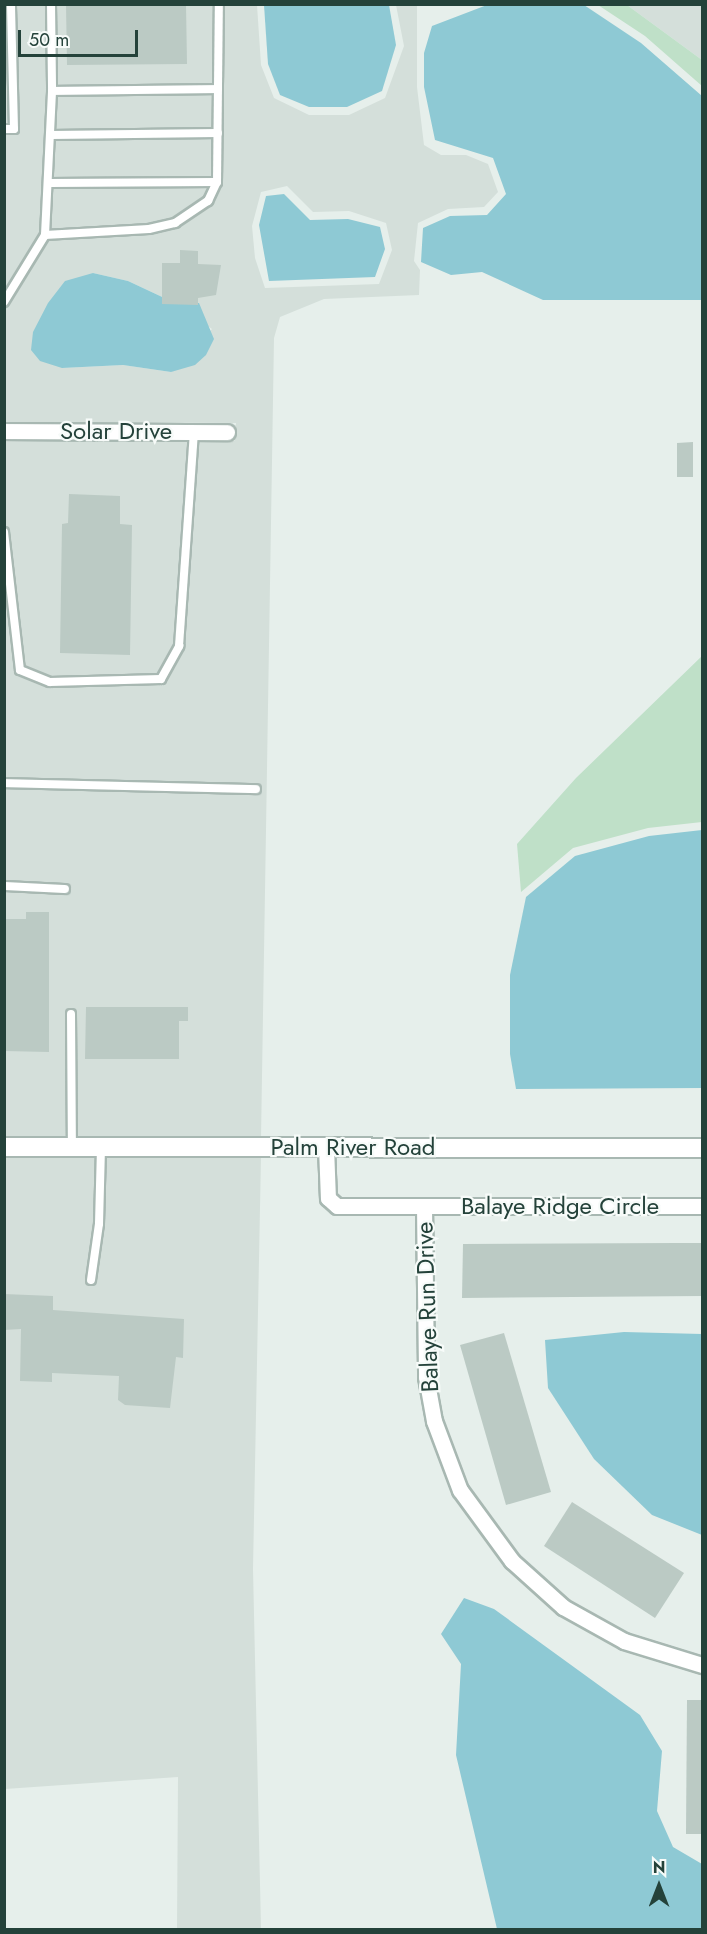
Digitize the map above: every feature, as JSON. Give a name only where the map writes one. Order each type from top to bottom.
[{"type":"street","name":"Solar Drive","points":[[4,431],[227,432]]},
{"type":"street","name":"Palm River Road","points":[[4,1146],[702,1148]]},
{"type":"street","name":"Balaye Ridge Circle","points":[[326,1147],[331,1203],[424,1206],[702,1206]]},
{"type":"street","name":"Balaye Run Drive","points":[[424,1206],[426,1377],[434,1422],[460,1490],[512,1562],[563,1607],[624,1641],[702,1665]]},
{"type":"lane","points":[[4,129],[14,129],[11,4]]},
{"type":"lane","points":[[4,302],[45,235],[51,135],[51,4]]},
{"type":"lane","points":[[45,235],[175,223],[207,201],[217,182],[219,4]]},
{"type":"lane","points":[[52,92],[218,89]]},
{"type":"lane","points":[[51,135],[218,133]]},
{"type":"lane","points":[[49,183],[217,182]]},
{"type":"lane","points":[[4,532],[20,670],[50,682],[161,679],[170,670],[179,646],[194,432]]},
{"type":"lane","points":[[4,783],[255,789]]},
{"type":"lane","points":[[4,886],[65,890]]},
{"type":"lane","points":[[71,1014],[72,1147]]},
{"type":"lane","points":[[91,1280],[99,1224],[100,1147]]},
{"type":"shaded area","points":[[5,5],[257,5],[261,65],[274,98],[309,115],[349,115],[385,98],[404,46],[396,5],[417,5],[417,87],[424,145],[441,155],[466,155],[488,164],[498,192],[484,207],[448,209],[418,223],[414,261],[420,270],[419,295],[324,299],[280,317],[274,338],[261,1138],[5,1137],[5,441],[235,441],[236,423],[5,422]],"holes":[[[287,186],[313,212],[349,211],[386,223],[392,250],[379,284],[265,288],[255,258],[252,226],[261,192]],[[93,273],[128,281],[175,303],[212,329],[171,372],[123,365],[62,368]]]},
{"type":"shaded area","points":[[627,5],[702,5],[702,60]]},
{"type":"shaded area","points":[[5,1156],[261,1156],[253,1569],[261,1929],[177,1929],[178,1777],[5,1789]]},
{"type":"green space","points":[[598,5],[627,5],[702,60],[702,86],[645,36]]},
{"type":"green space","points":[[702,656],[702,822],[648,828],[573,848],[521,892],[517,844],[576,778]]},
{"type":"water","points":[[264,5],[389,5],[396,45],[382,91],[347,107],[309,107],[280,95],[268,64]]},
{"type":"water","points":[[487,5],[584,5],[641,43],[702,96],[702,300],[543,300],[482,272],[451,275],[421,262],[423,228],[450,216],[487,215],[506,194],[493,158],[435,140],[424,87],[424,53],[432,26]]},
{"type":"water","points":[[284,194],[310,220],[348,219],[380,227],[385,249],[375,277],[269,281],[259,225],[266,196]]},
{"type":"water","points":[[93,273],[128,281],[175,303],[199,303],[214,339],[206,355],[195,365],[171,372],[123,365],[62,368],[40,361],[31,350],[33,332],[48,303],[65,281]]},
{"type":"water","points":[[702,830],[702,1088],[516,1089],[510,1054],[510,975],[526,897],[575,856],[649,836]]},
{"type":"water","points":[[624,1332],[702,1334],[702,1535],[652,1515],[594,1459],[548,1388],[545,1340]]},
{"type":"water","points":[[464,1598],[494,1609],[640,1715],[662,1751],[657,1811],[673,1847],[702,1864],[702,1929],[497,1929],[456,1755],[461,1664],[441,1634]]},
{"type":"building","points":[[66,4],[186,4],[187,64],[67,65]]},
{"type":"building","points":[[180,250],[198,251],[198,264],[221,265],[216,295],[198,298],[198,305],[162,304],[162,263],[180,263]]},
{"type":"building","points":[[693,442],[693,477],[677,477],[677,443]]},
{"type":"building","points":[[69,494],[120,496],[120,524],[132,525],[130,655],[60,653],[62,524],[68,523]]},
{"type":"building","points":[[26,912],[49,912],[49,1052],[4,1051],[4,919],[26,919]]},
{"type":"building","points":[[86,1007],[188,1007],[188,1021],[179,1021],[179,1059],[85,1059]]},
{"type":"building","points":[[702,1243],[702,1296],[462,1298],[463,1244]]},
{"type":"building","points":[[4,1294],[53,1296],[53,1310],[184,1319],[183,1358],[176,1357],[170,1408],[125,1405],[118,1400],[119,1376],[52,1373],[52,1382],[20,1381],[21,1329],[4,1330]]},
{"type":"building","points":[[504,1333],[551,1492],[506,1505],[460,1345]]},
{"type":"building","points":[[572,1502],[684,1573],[655,1618],[544,1546]]},
{"type":"building","points":[[687,1700],[702,1700],[702,1834],[686,1834]]}]
